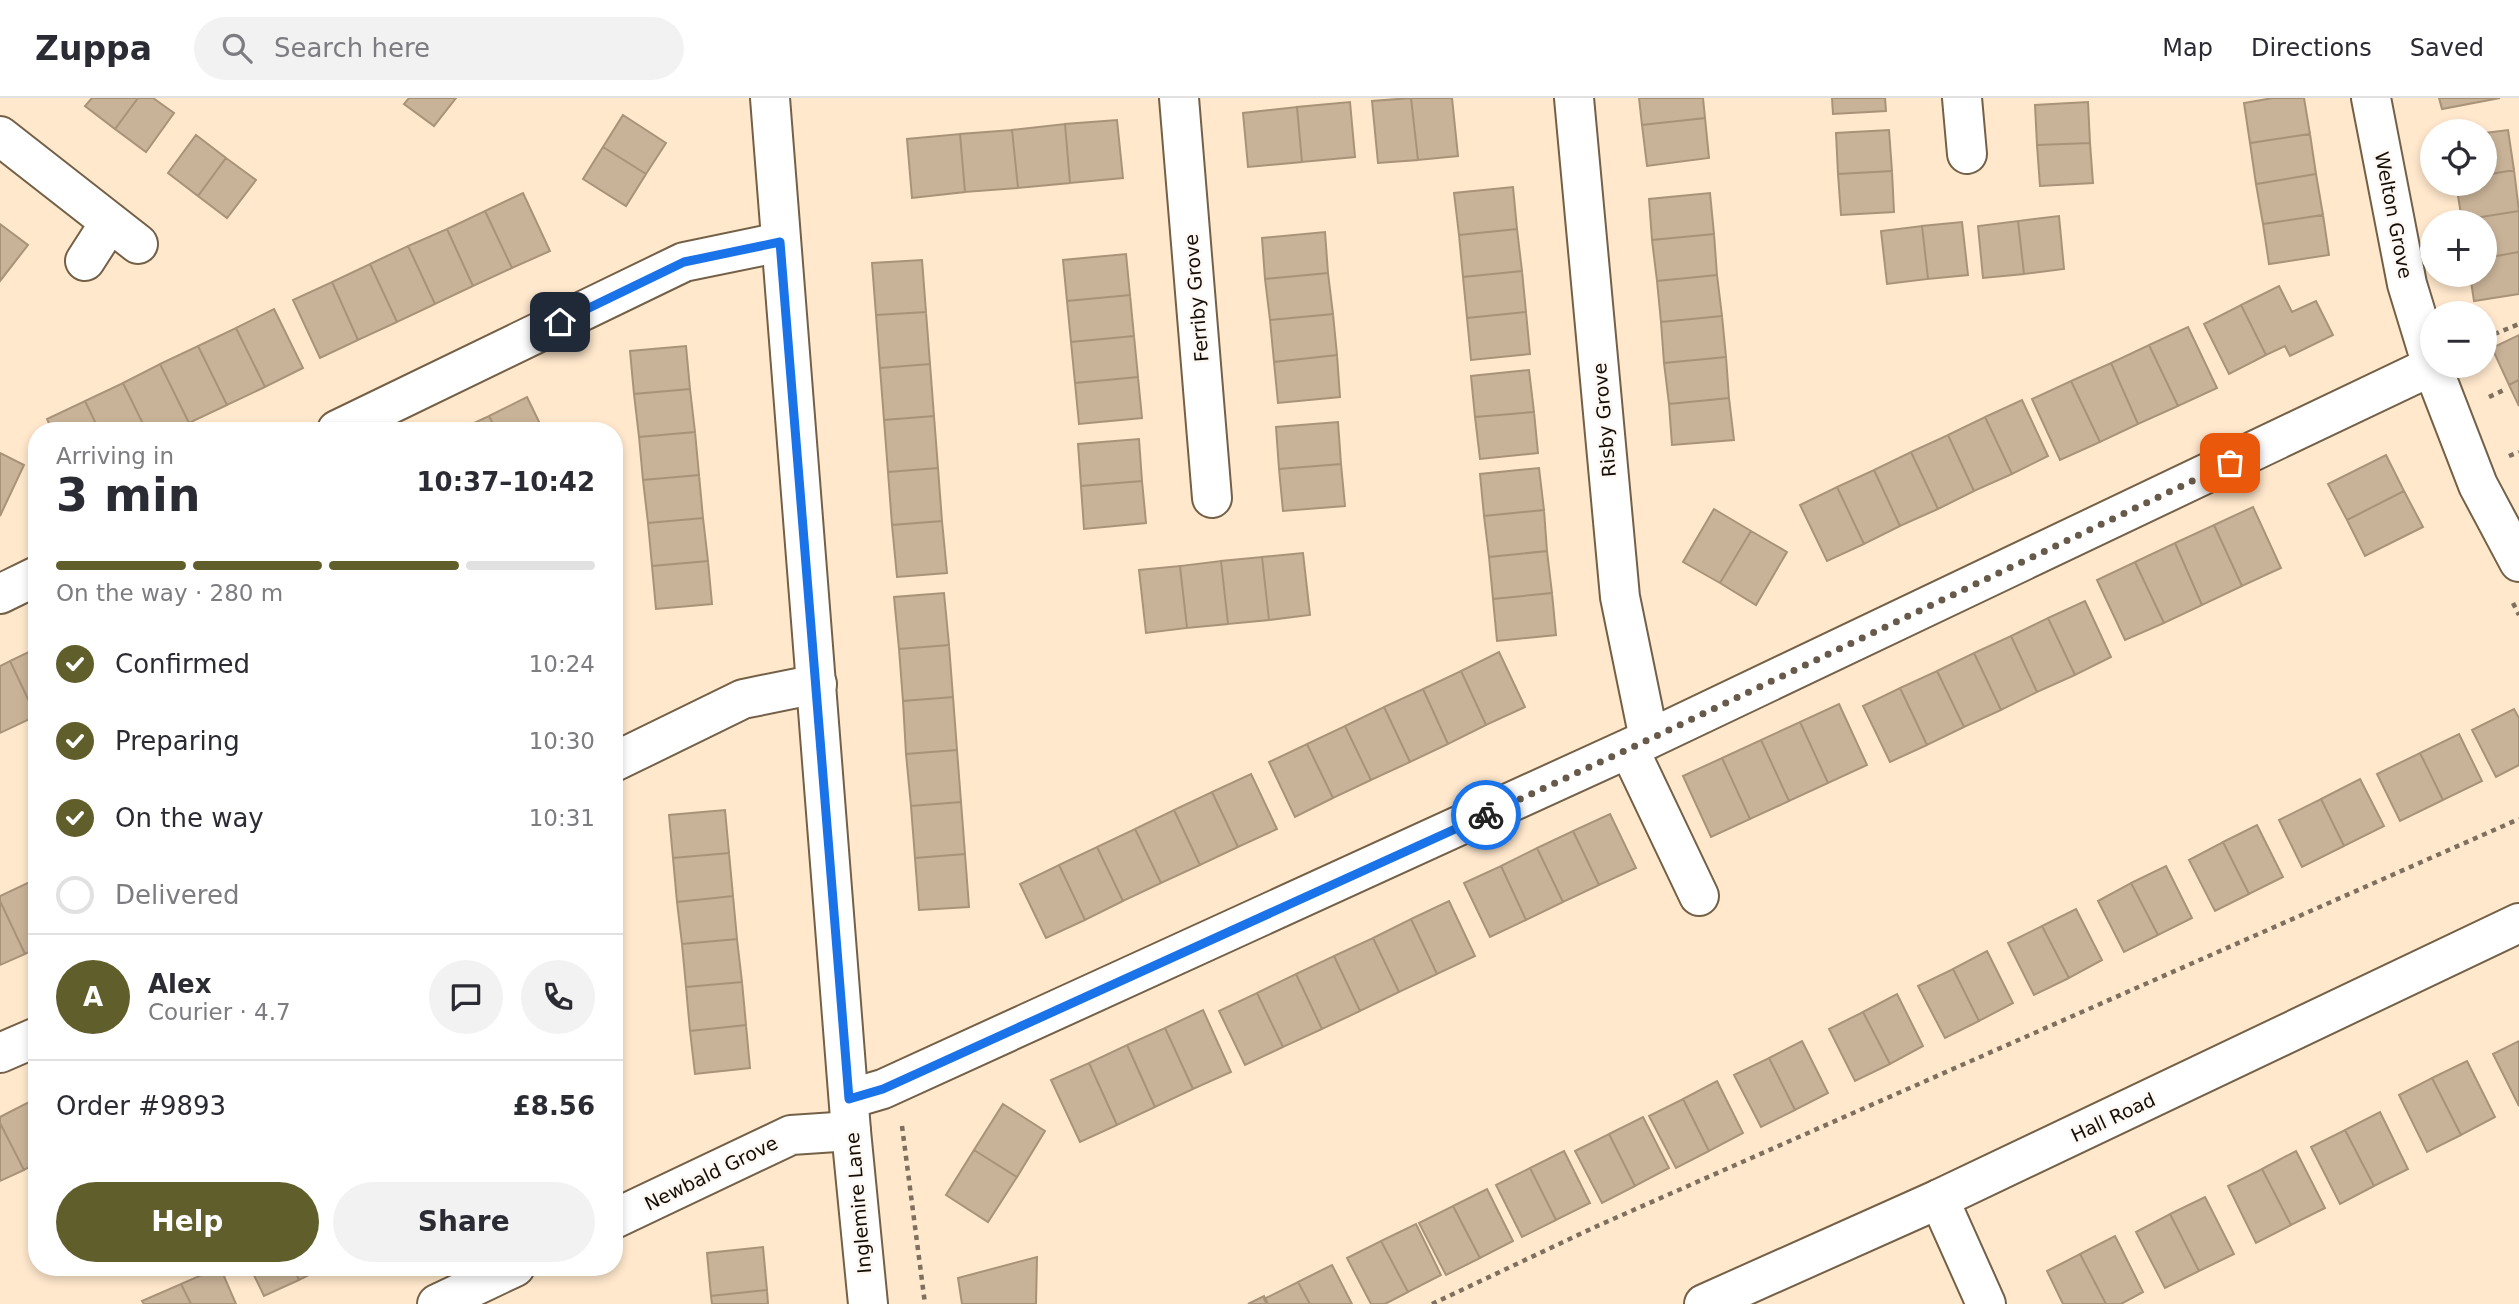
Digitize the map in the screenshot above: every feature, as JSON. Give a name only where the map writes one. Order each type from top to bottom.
[{"type":"street","name":"Inglemire Lane","points":[[770,98],[850,1115],[868,1304]]},
{"type":"street","name":"Ferriby Grove","points":[[1179,98],[1212,498]]},
{"type":"street","name":"Risby Grove","points":[[1574,98],[1620,597],[1639,744],[1699,896]]},
{"type":"street","points":[[1962,98],[1968,154]]},
{"type":"street","name":"Welton Grove","points":[[2371,98],[2407,284],[2420,327]]},
{"type":"street","points":[[0,136],[124,233],[85,261]]},
{"type":"street","points":[[354,422],[684,262],[780,242]]},
{"type":"street","name":"Newbald Grove","points":[[623,1215],[792,1135],[850,1115],[895,1084],[1639,744],[2420,372]]},
{"type":"street","name":"Welton Grove","points":[[2437,378],[2478,485],[2519,562]]},
{"type":"street","points":[[0,594],[28,580]]},
{"type":"street","points":[[623,758],[743,699],[817,684]]},
{"type":"street","name":"Hall Road","points":[[1704,1304],[1939,1199],[2519,923]]},
{"type":"street","points":[[0,1053],[28,1041]]},
{"type":"street","points":[[1939,1199],[1986,1304]]},
{"type":"street","points":[[437,1304],[496,1276]]},
{"type":"path","points":[[2497,333],[2519,324]]},
{"type":"path","points":[[1432,1304],[1595,1227],[2519,819]]},
{"type":"building","points":[[92,98],[138,98],[115,129],[85,106]]},
{"type":"building","points":[[138,98],[153,98],[174,113],[146,152],[115,129]]},
{"type":"building","points":[[409,98],[456,98],[434,126],[404,104]]},
{"type":"building","points":[[1411,98],[1418,160],[1378,163],[1372,101]]},
{"type":"building","points":[[1411,98],[1452,98],[1458,156],[1418,160]]},
{"type":"building","points":[[1639,98],[1703,98],[1705,118],[1642,125]]},
{"type":"building","points":[[1832,98],[1885,98],[1886,111],[1833,114]]},
{"type":"building","points":[[2273,98],[2304,98],[2310,134],[2250,143],[2244,103]]},
{"type":"building","points":[[2439,98],[2500,98],[2442,109]]},
{"type":"building","points":[[1350,102],[1355,157],[1302,162],[1297,107]]},
{"type":"building","points":[[2088,102],[2090,143],[2037,145],[2035,105]]},
{"type":"building","points":[[1297,107],[1302,162],[1248,167],[1243,113]]},
{"type":"building","points":[[623,115],[666,143],[646,174],[603,147]]},
{"type":"building","points":[[1705,118],[1709,158],[1647,166],[1642,125]]},
{"type":"building","points":[[1117,120],[1123,178],[1070,183],[1065,124]]},
{"type":"building","points":[[1065,124],[1070,183],[1018,188],[1012,130]]},
{"type":"building","points":[[1012,130],[1018,188],[965,192],[960,134]]},
{"type":"building","points":[[1889,130],[1892,171],[1838,174],[1836,133]]},
{"type":"building","points":[[2508,130],[2514,170],[2497,173],[2497,131]]},
{"type":"building","points":[[960,134],[965,192],[912,198],[907,139]]},
{"type":"building","points":[[2310,134],[2316,174],[2256,184],[2250,143]]},
{"type":"building","points":[[196,135],[226,158],[198,196],[168,173]]},
{"type":"building","points":[[2090,143],[2093,183],[2040,186],[2037,145]]},
{"type":"building","points":[[603,147],[646,174],[626,206],[583,179]]},
{"type":"building","points":[[226,158],[256,180],[227,218],[198,196]]},
{"type":"building","points":[[2514,170],[2519,211],[2497,214],[2497,210],[2460,210],[2458,196],[2497,196],[2497,173]]},
{"type":"building","points":[[1892,171],[1894,212],[1841,215],[1838,174]]},
{"type":"building","points":[[2316,174],[2323,215],[2263,224],[2256,184]]},
{"type":"building","points":[[1513,187],[1517,229],[1459,235],[1454,193]]},
{"type":"building","points":[[523,193],[550,251],[512,268],[485,211]]},
{"type":"building","points":[[1710,193],[1714,234],[1652,240],[1649,199]]},
{"type":"building","points":[[485,211],[512,268],[473,286],[447,229]]},
{"type":"building","points":[[2519,211],[2519,252],[2497,256],[2497,214]]},
{"type":"building","points":[[2323,215],[2329,255],[2269,264],[2263,224]]},
{"type":"building","points":[[2059,216],[2064,269],[2024,274],[2018,221]]},
{"type":"building","points":[[2018,221],[2024,274],[1983,278],[1978,226]]},
{"type":"building","points":[[1962,222],[1968,275],[1928,279],[1922,226]]},
{"type":"building","points":[[0,224],[28,245],[0,281]]},
{"type":"building","points":[[1922,226],[1928,279],[1887,284],[1881,231]]},
{"type":"building","points":[[447,229],[473,286],[435,304],[408,246]]},
{"type":"building","points":[[1517,229],[1522,271],[1463,277],[1459,235]]},
{"type":"building","points":[[1325,232],[1328,273],[1265,279],[1262,238]]},
{"type":"building","points":[[1714,234],[1717,275],[1657,281],[1652,240]]},
{"type":"building","points":[[408,246],[435,304],[397,322],[370,264]]},
{"type":"building","points":[[2519,252],[2519,294],[2474,301],[2472,287],[2497,287],[2497,256]]},
{"type":"building","points":[[1126,254],[1130,295],[1067,301],[1063,260]]},
{"type":"building","points":[[922,260],[926,312],[876,315],[872,263]]},
{"type":"building","points":[[370,264],[397,322],[358,340],[332,282]]},
{"type":"building","points":[[1522,271],[1526,312],[1467,318],[1463,277]]},
{"type":"building","points":[[1328,273],[1333,314],[1270,320],[1265,279]]},
{"type":"building","points":[[1717,275],[1722,316],[1661,322],[1657,281]]},
{"type":"building","points":[[332,282],[358,340],[320,358],[293,300]]},
{"type":"building","points":[[2279,286],[2292,312],[2316,301],[2333,335],[2290,356],[2285,346],[2266,355],[2241,305]]},
{"type":"building","points":[[1130,295],[1134,336],[1071,342],[1067,301]]},
{"type":"building","points":[[2241,305],[2266,355],[2229,374],[2204,324]]},
{"type":"building","points":[[274,309],[303,368],[265,387],[236,328]]},
{"type":"building","points":[[926,312],[930,364],[880,368],[876,315]]},
{"type":"building","points":[[1526,312],[1530,354],[1471,360],[1467,318]]},
{"type":"building","points":[[1333,314],[1337,355],[1274,362],[1270,320]]},
{"type":"building","points":[[1722,316],[1726,357],[1664,363],[1661,322]]},
{"type":"building","points":[[2188,327],[2217,388],[2178,406],[2149,345]]},
{"type":"building","points":[[236,328],[265,387],[227,405],[198,346]]},
{"type":"building","points":[[2519,335],[2519,380],[2509,385],[2497,359],[2497,346]]},
{"type":"building","points":[[1134,336],[1138,377],[1075,383],[1071,342]]},
{"type":"building","points":[[2149,345],[2178,406],[2138,424],[2111,363]]},
{"type":"building","points":[[198,346],[227,405],[189,422],[160,364]]},
{"type":"building","points":[[686,346],[690,389],[634,394],[630,351]]},
{"type":"building","points":[[1337,355],[1340,397],[1278,403],[1274,362]]},
{"type":"building","points":[[1726,357],[1729,398],[1669,404],[1664,363]]},
{"type":"building","points":[[2111,363],[2138,424],[2100,442],[2071,381]]},
{"type":"building","points":[[160,364],[189,422],[142,422],[123,383]]},
{"type":"building","points":[[930,364],[934,416],[884,420],[880,368]]},
{"type":"building","points":[[1529,370],[1534,412],[1475,417],[1471,376]]},
{"type":"building","points":[[1138,377],[1142,418],[1079,424],[1075,383]]},
{"type":"building","points":[[2519,380],[2519,406],[2509,385]]},
{"type":"building","points":[[2071,381],[2100,442],[2060,460],[2032,399]]},
{"type":"building","points":[[123,383],[142,422],[95,422],[85,401]]},
{"type":"building","points":[[690,389],[695,432],[639,437],[634,394]]},
{"type":"building","points":[[527,397],[539,422],[492,422],[489,416]]},
{"type":"building","points":[[1729,398],[1734,440],[1672,445],[1669,404]]},
{"type":"building","points":[[2022,400],[2048,456],[2012,474],[1985,417]]},
{"type":"building","points":[[85,401],[95,422],[48,422],[47,419]]},
{"type":"building","points":[[1534,412],[1538,453],[1480,459],[1475,417]]},
{"type":"building","points":[[489,416],[492,422],[476,422]]},
{"type":"building","points":[[934,416],[938,468],[888,472],[884,420]]},
{"type":"building","points":[[1985,417],[2012,474],[1974,491],[1948,435]]},
{"type":"building","points":[[1338,422],[1341,464],[1279,469],[1276,427]]},
{"type":"building","points":[[695,432],[699,475],[643,480],[639,437]]},
{"type":"building","points":[[1948,435],[1974,491],[1938,509],[1911,452]]},
{"type":"building","points":[[1139,439],[1142,481],[1081,486],[1078,444]]},
{"type":"building","points":[[1911,452],[1938,509],[1900,526],[1874,470]]},
{"type":"building","points":[[0,453],[24,465],[0,516]]},
{"type":"building","points":[[2386,455],[2404,491],[2347,520],[2328,484]]},
{"type":"building","points":[[1341,464],[1345,506],[1283,511],[1279,469]]},
{"type":"building","points":[[938,468],[942,521],[892,525],[888,472]]},
{"type":"building","points":[[1539,468],[1544,510],[1484,516],[1480,474]]},
{"type":"building","points":[[1874,470],[1900,526],[1864,544],[1837,487]]},
{"type":"building","points":[[699,475],[703,518],[648,523],[643,480]]},
{"type":"building","points":[[1142,481],[1146,523],[1084,529],[1081,486]]},
{"type":"building","points":[[1837,487],[1864,544],[1827,561],[1800,505]]},
{"type":"building","points":[[2404,491],[2423,527],[2365,556],[2347,520]]},
{"type":"building","points":[[2253,507],[2281,568],[2242,586],[2214,525]]},
{"type":"building","points":[[1714,509],[1751,531],[1720,583],[1683,562]]},
{"type":"building","points":[[1544,510],[1547,551],[1489,557],[1484,516]]},
{"type":"building","points":[[703,518],[708,561],[652,566],[648,523]]},
{"type":"building","points":[[942,521],[947,573],[897,577],[892,525]]},
{"type":"building","points":[[2214,525],[2242,586],[2202,605],[2175,543]]},
{"type":"building","points":[[1751,531],[1787,552],[1756,605],[1720,583]]},
{"type":"building","points":[[2175,543],[2202,605],[2164,623],[2135,562]]},
{"type":"building","points":[[1547,551],[1552,593],[1493,599],[1489,557]]},
{"type":"building","points":[[1303,553],[1310,615],[1269,620],[1262,557]]},
{"type":"building","points":[[1262,557],[1269,620],[1228,624],[1221,561]]},
{"type":"building","points":[[708,561],[712,604],[656,609],[652,566]]},
{"type":"building","points":[[1221,561],[1228,624],[1187,628],[1180,566]]},
{"type":"building","points":[[2135,562],[2164,623],[2125,640],[2097,580]]},
{"type":"building","points":[[1180,566],[1187,628],[1146,633],[1139,570]]},
{"type":"building","points":[[944,593],[949,645],[899,649],[894,597]]},
{"type":"building","points":[[1552,593],[1556,635],[1497,641],[1493,599]]},
{"type":"building","points":[[2085,601],[2111,657],[2075,675],[2048,618]]},
{"type":"building","points":[[2048,618],[2075,675],[2037,692],[2011,636]]},
{"type":"building","points":[[2011,636],[2037,692],[2001,710],[1974,653]]},
{"type":"building","points":[[949,645],[953,697],[903,701],[899,649]]},
{"type":"building","points":[[28,652],[28,699],[10,661]]},
{"type":"building","points":[[1499,652],[1525,707],[1486,725],[1461,671]]},
{"type":"building","points":[[1974,653],[2001,710],[1964,727],[1937,671]]},
{"type":"building","points":[[10,661],[28,699],[28,720],[0,733],[0,666]]},
{"type":"building","points":[[1461,671],[1486,725],[1448,744],[1423,689]]},
{"type":"building","points":[[1937,671],[1964,727],[1927,745],[1900,688]]},
{"type":"building","points":[[1900,688],[1927,745],[1890,762],[1863,706]]},
{"type":"building","points":[[1423,689],[1448,744],[1410,762],[1384,707]]},
{"type":"building","points":[[953,697],[957,750],[906,754],[903,701]]},
{"type":"building","points":[[1839,704],[1867,765],[1828,783],[1800,722]]},
{"type":"building","points":[[1384,707],[1410,762],[1371,780],[1345,726]]},
{"type":"building","points":[[2514,709],[2519,718],[2519,765],[2496,777],[2472,730]]},
{"type":"building","points":[[1800,722],[1828,783],[1789,801],[1761,740]]},
{"type":"building","points":[[1345,726],[1371,780],[1333,798],[1307,744]]},
{"type":"building","points":[[2459,734],[2482,781],[2443,800],[2420,753]]},
{"type":"building","points":[[1761,740],[1789,801],[1750,819],[1722,758]]},
{"type":"building","points":[[1307,744],[1333,798],[1295,817],[1269,762]]},
{"type":"building","points":[[957,750],[961,802],[911,806],[906,754]]},
{"type":"building","points":[[2420,753],[2443,800],[2400,821],[2377,774]]},
{"type":"building","points":[[1722,758],[1750,819],[1711,837],[1683,776]]},
{"type":"building","points":[[1251,774],[1277,829],[1238,847],[1212,792]]},
{"type":"building","points":[[2360,779],[2384,826],[2344,846],[2321,799]]},
{"type":"building","points":[[1212,792],[1238,847],[1200,865],[1174,810]]},
{"type":"building","points":[[2321,799],[2344,846],[2302,867],[2279,820]]},
{"type":"building","points":[[961,802],[965,854],[915,858],[911,806]]},
{"type":"building","points":[[725,810],[729,853],[673,858],[669,815]]},
{"type":"building","points":[[1174,810],[1200,865],[1161,883],[1135,829]]},
{"type":"building","points":[[1610,814],[1636,868],[1599,885],[1573,831]]},
{"type":"building","points":[[2257,825],[2283,877],[2249,894],[2223,842]]},
{"type":"building","points":[[1135,829],[1161,883],[1123,901],[1097,847]]},
{"type":"building","points":[[1573,831],[1599,885],[1563,902],[1537,848]]},
{"type":"building","points":[[2223,842],[2249,894],[2215,911],[2189,860]]},
{"type":"building","points":[[1097,847],[1123,901],[1085,920],[1059,865]]},
{"type":"building","points":[[1537,848],[1563,902],[1526,920],[1501,866]]},
{"type":"building","points":[[729,853],[733,896],[677,902],[673,858]]},
{"type":"building","points":[[965,854],[969,907],[919,910],[915,858]]},
{"type":"building","points":[[1059,865],[1085,920],[1046,938],[1020,884]]},
{"type":"building","points":[[1501,866],[1526,920],[1490,937],[1464,883]]},
{"type":"building","points":[[2166,866],[2192,918],[2158,935],[2131,883]]},
{"type":"building","points":[[28,883],[28,952],[25,954],[0,901],[0,896]]},
{"type":"building","points":[[2131,883],[2158,935],[2124,952],[2098,901]]},
{"type":"building","points":[[733,896],[737,939],[682,944],[677,902]]},
{"type":"building","points":[[0,901],[25,954],[0,965]]},
{"type":"building","points":[[1449,901],[1475,956],[1437,974],[1411,919]]},
{"type":"building","points":[[2076,909],[2102,960],[2069,978],[2042,926]]},
{"type":"building","points":[[1411,919],[1437,974],[1399,992],[1373,938]]},
{"type":"building","points":[[2042,926],[2069,978],[2034,995],[2008,943]]},
{"type":"building","points":[[1373,938],[1399,992],[1360,1011],[1334,956]]},
{"type":"building","points":[[737,939],[742,982],[686,987],[682,944]]},
{"type":"building","points":[[1987,951],[2013,1003],[1979,1021],[1953,969]]},
{"type":"building","points":[[1334,956],[1360,1011],[1322,1029],[1296,974]]},
{"type":"building","points":[[1953,969],[1979,1021],[1945,1038],[1918,986]]},
{"type":"building","points":[[1296,974],[1322,1029],[1283,1047],[1257,993]]},
{"type":"building","points":[[742,982],[746,1025],[690,1031],[686,987]]},
{"type":"building","points":[[1257,993],[1283,1047],[1245,1065],[1219,1011]]},
{"type":"building","points":[[1897,994],[1923,1046],[1890,1064],[1863,1012]]},
{"type":"building","points":[[1203,1010],[1231,1072],[1193,1089],[1165,1028]]},
{"type":"building","points":[[1863,1012],[1890,1064],[1855,1081],[1829,1029]]},
{"type":"building","points":[[746,1025],[750,1068],[695,1074],[690,1031]]},
{"type":"building","points":[[1165,1028],[1193,1089],[1155,1107],[1127,1045]]},
{"type":"building","points":[[1802,1041],[1828,1093],[1795,1110],[1769,1058]]},
{"type":"building","points":[[2519,1041],[2519,1106],[2493,1054]]},
{"type":"building","points":[[1127,1045],[1155,1107],[1117,1125],[1089,1063]]},
{"type":"building","points":[[1769,1058],[1795,1110],[1761,1127],[1734,1075]]},
{"type":"building","points":[[2467,1061],[2495,1117],[2461,1135],[2432,1078]]},
{"type":"building","points":[[1089,1063],[1117,1125],[1080,1142],[1051,1080]]},
{"type":"building","points":[[2432,1078],[2461,1135],[2427,1152],[2399,1095]]},
{"type":"building","points":[[1717,1081],[1743,1133],[1709,1151],[1683,1099]]},
{"type":"building","points":[[1683,1099],[1709,1151],[1676,1168],[1649,1116]]},
{"type":"building","points":[[28,1103],[28,1168],[24,1170],[0,1123],[0,1117]]},
{"type":"building","points":[[1003,1104],[1045,1131],[1017,1177],[974,1150]]},
{"type":"building","points":[[2380,1112],[2408,1169],[2374,1186],[2345,1130]]},
{"type":"building","points":[[1643,1117],[1669,1168],[1635,1186],[1609,1134]]},
{"type":"building","points":[[0,1123],[24,1170],[0,1181]]},
{"type":"building","points":[[2345,1130],[2374,1186],[2340,1204],[2311,1147]]},
{"type":"building","points":[[1609,1134],[1635,1186],[1602,1203],[1575,1151]]},
{"type":"building","points":[[974,1150],[1017,1177],[988,1222],[946,1195]]},
{"type":"building","points":[[1564,1151],[1590,1203],[1556,1220],[1530,1168]]},
{"type":"building","points":[[2296,1151],[2325,1208],[2291,1225],[2262,1169]]},
{"type":"building","points":[[1530,1168],[1556,1220],[1522,1237],[1496,1185]]},
{"type":"building","points":[[2262,1169],[2291,1225],[2256,1243],[2228,1186]]},
{"type":"building","points":[[1487,1189],[1513,1241],[1480,1258],[1453,1206]]},
{"type":"building","points":[[2205,1197],[2234,1254],[2199,1271],[2170,1214]]},
{"type":"building","points":[[1453,1206],[1480,1258],[1446,1275],[1419,1223]]},
{"type":"building","points":[[2170,1214],[2199,1271],[2165,1288],[2136,1232]]},
{"type":"building","points":[[1416,1224],[1441,1275],[1408,1292],[1381,1241]]},
{"type":"building","points":[[2115,1236],[2143,1292],[2121,1304],[2106,1304],[2080,1254]]},
{"type":"building","points":[[1381,1241],[1408,1292],[1385,1304],[1371,1304],[1347,1258]]},
{"type":"building","points":[[763,1247],[767,1290],[711,1296],[707,1253]]},
{"type":"building","points":[[2080,1254],[2106,1304],[2063,1304],[2047,1271]]},
{"type":"building","points":[[1037,1257],[1036,1304],[962,1304],[958,1278]]},
{"type":"building","points":[[1332,1265],[1352,1304],[1310,1304],[1298,1282]]},
{"type":"building","points":[[199,1276],[224,1276],[236,1304],[191,1304],[181,1284]]},
{"type":"building","points":[[254,1276],[297,1276],[299,1280],[264,1296]]},
{"type":"building","points":[[1298,1282],[1310,1304],[1267,1304],[1264,1299]]},
{"type":"building","points":[[181,1284],[191,1304],[144,1304],[142,1301]]},
{"type":"building","points":[[767,1290],[768,1304],[712,1304],[711,1296]]},
{"type":"building","points":[[1264,1296],[1268,1304],[1248,1304]]},
{"type":"way so far","points":[[1486,815],[2230,463]]},
{"type":"route","points":[[560,322],[684,262],[780,242],[849,1099],[883,1089],[1486,815]]}]
